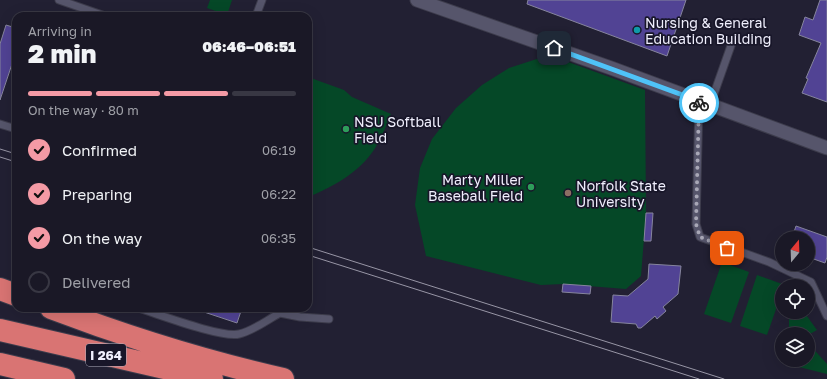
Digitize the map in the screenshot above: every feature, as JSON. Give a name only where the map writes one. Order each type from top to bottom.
[{"type":"highway","points":[[0,289],[12,294]]},
{"type":"highway","points":[[62,312],[107,329],[190,356],[283,379]]},
{"type":"highway","name":"I 264","points":[[0,330],[212,379]]},
{"type":"highway","points":[[0,364],[64,379]]},
{"type":"street","points":[[417,0],[611,68],[827,148]]},
{"type":"lane","points":[[59,0],[94,12]]},
{"type":"lane","points":[[258,12],[262,0]]},
{"type":"lane","points":[[733,40],[704,103],[696,224],[700,237],[769,262],[811,282],[827,316]]},
{"type":"lane","points":[[0,124],[12,128]]},
{"type":"lane","points":[[151,312],[201,328],[232,334],[238,334],[249,330],[280,313],[300,317],[329,319]]},
{"type":"green space","points":[[210,0],[232,0],[228,12],[218,12],[207,8]]},
{"type":"green space","name":"Marty Miller Baseball Field","points":[[549,55],[645,90],[646,213],[641,276],[626,289],[563,284],[541,285],[426,256],[415,205],[420,168],[432,139],[456,108],[482,85],[509,68]]},
{"type":"green space","name":"NSU Softball Field","points":[[312,78],[344,90],[352,97],[391,114],[372,153],[357,169],[328,188],[312,195]]},
{"type":"green space","points":[[722,262],[749,272],[731,323],[704,314]]},
{"type":"green space","points":[[757,275],[775,281],[775,312],[767,335],[740,326]]},
{"type":"green space","points":[[789,319],[809,319],[815,327],[789,327]]},
{"type":"green space","points":[[815,351],[827,364],[827,374],[799,367],[815,367]]},
{"type":"building","name":"Nursing & General Education Building","points":[[528,0],[686,0],[667,56],[527,4]]},
{"type":"building","points":[[820,0],[827,0],[827,102],[802,93],[808,79],[806,78],[821,43],[799,35],[805,17],[813,20]]},
{"type":"building","points":[[6,25],[12,27],[12,64],[0,100],[0,44]]},
{"type":"building","points":[[646,213],[653,213],[651,241],[644,241]]},
{"type":"building","points":[[796,226],[810,231],[794,231]]},
{"type":"building","points":[[815,233],[827,237],[827,257],[825,263],[815,259]]},
{"type":"building","points":[[649,264],[681,266],[678,294],[663,307],[666,311],[657,319],[655,316],[641,328],[638,328],[636,324],[611,322],[613,295],[628,296],[648,279]]},
{"type":"building","points":[[563,284],[591,286],[590,294],[562,292]]},
{"type":"building","points":[[204,312],[241,312],[237,323]]},
{"type":"tram line","points":[[0,149],[12,153]]},
{"type":"tram line","points":[[0,157],[12,161]]},
{"type":"tram line","points":[[312,248],[724,379]]},
{"type":"tram line","points":[[312,256],[699,379]]},
{"type":"way so far","points":[[699,103],[696,224],[700,237],[727,248]]},
{"type":"place","name":"Nursing & General Education Building","points":[[637,30]]},
{"type":"place","name":"NSU Softball Field","points":[[346,129]]},
{"type":"place","name":"Marty Miller Baseball Field","points":[[531,187]]},
{"type":"place","name":"Norfolk State University","points":[[568,193]]},
{"type":"route","points":[[554,48],[699,101],[699,103]]}]
